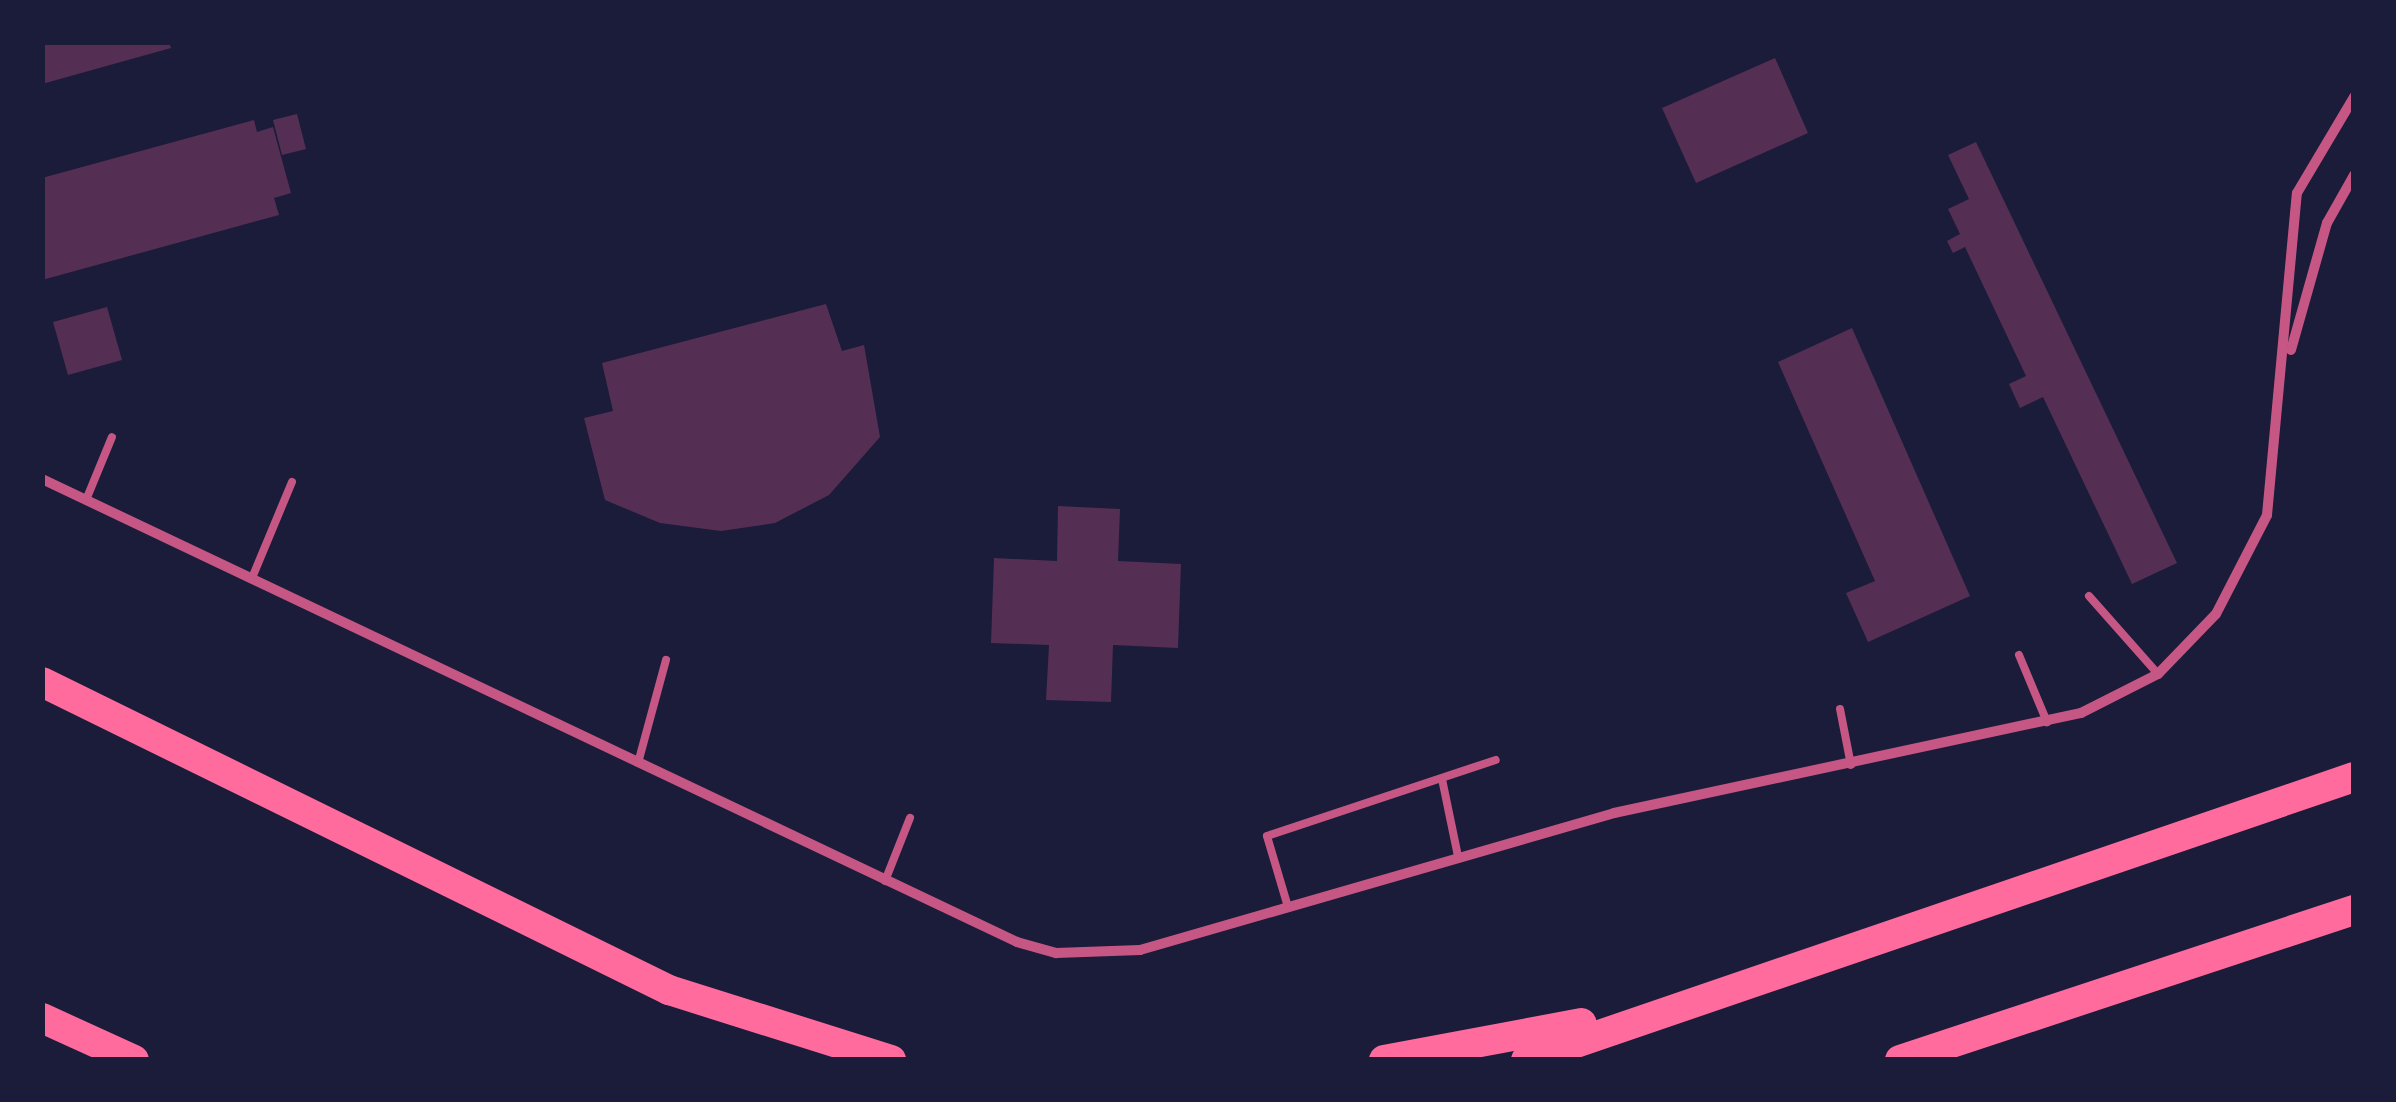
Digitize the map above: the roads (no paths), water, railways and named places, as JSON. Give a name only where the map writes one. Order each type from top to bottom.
[{"type":"highway","points":[[42,682],[669,990],[891,1060]]},
{"type":"highway","points":[[1526,1060],[1654,1010],[2354,778]]},
{"type":"highway","points":[[1900,1060],[2354,910]]},
{"type":"highway","points":[[1384,1060],[1654,1010]]},
{"type":"highway","points":[[42,1018],[134,1060]]},
{"type":"street","points":[[2288,361],[2284,296],[2297,193],[2354,98]]},
{"type":"street","points":[[42,480],[885,881],[1056,952],[1140,950],[1614,812],[1851,766],[2047,722],[2158,674],[2216,614],[2255,548],[2272,494],[2288,361],[2328,223],[2354,174]]},
{"type":"lane","points":[[86,500],[112,437]]},
{"type":"lane","points":[[252,578],[292,482]]},
{"type":"lane","points":[[2089,596],[2158,674]]},
{"type":"lane","points":[[2020,655],[2047,722]]},
{"type":"lane","points":[[638,763],[666,660]]},
{"type":"lane","points":[[1840,709],[1851,766]]},
{"type":"lane","points":[[1288,907],[1267,836],[1496,760]]},
{"type":"lane","points":[[1442,780],[1458,856]]},
{"type":"lane","points":[[885,881],[910,818]]}]
